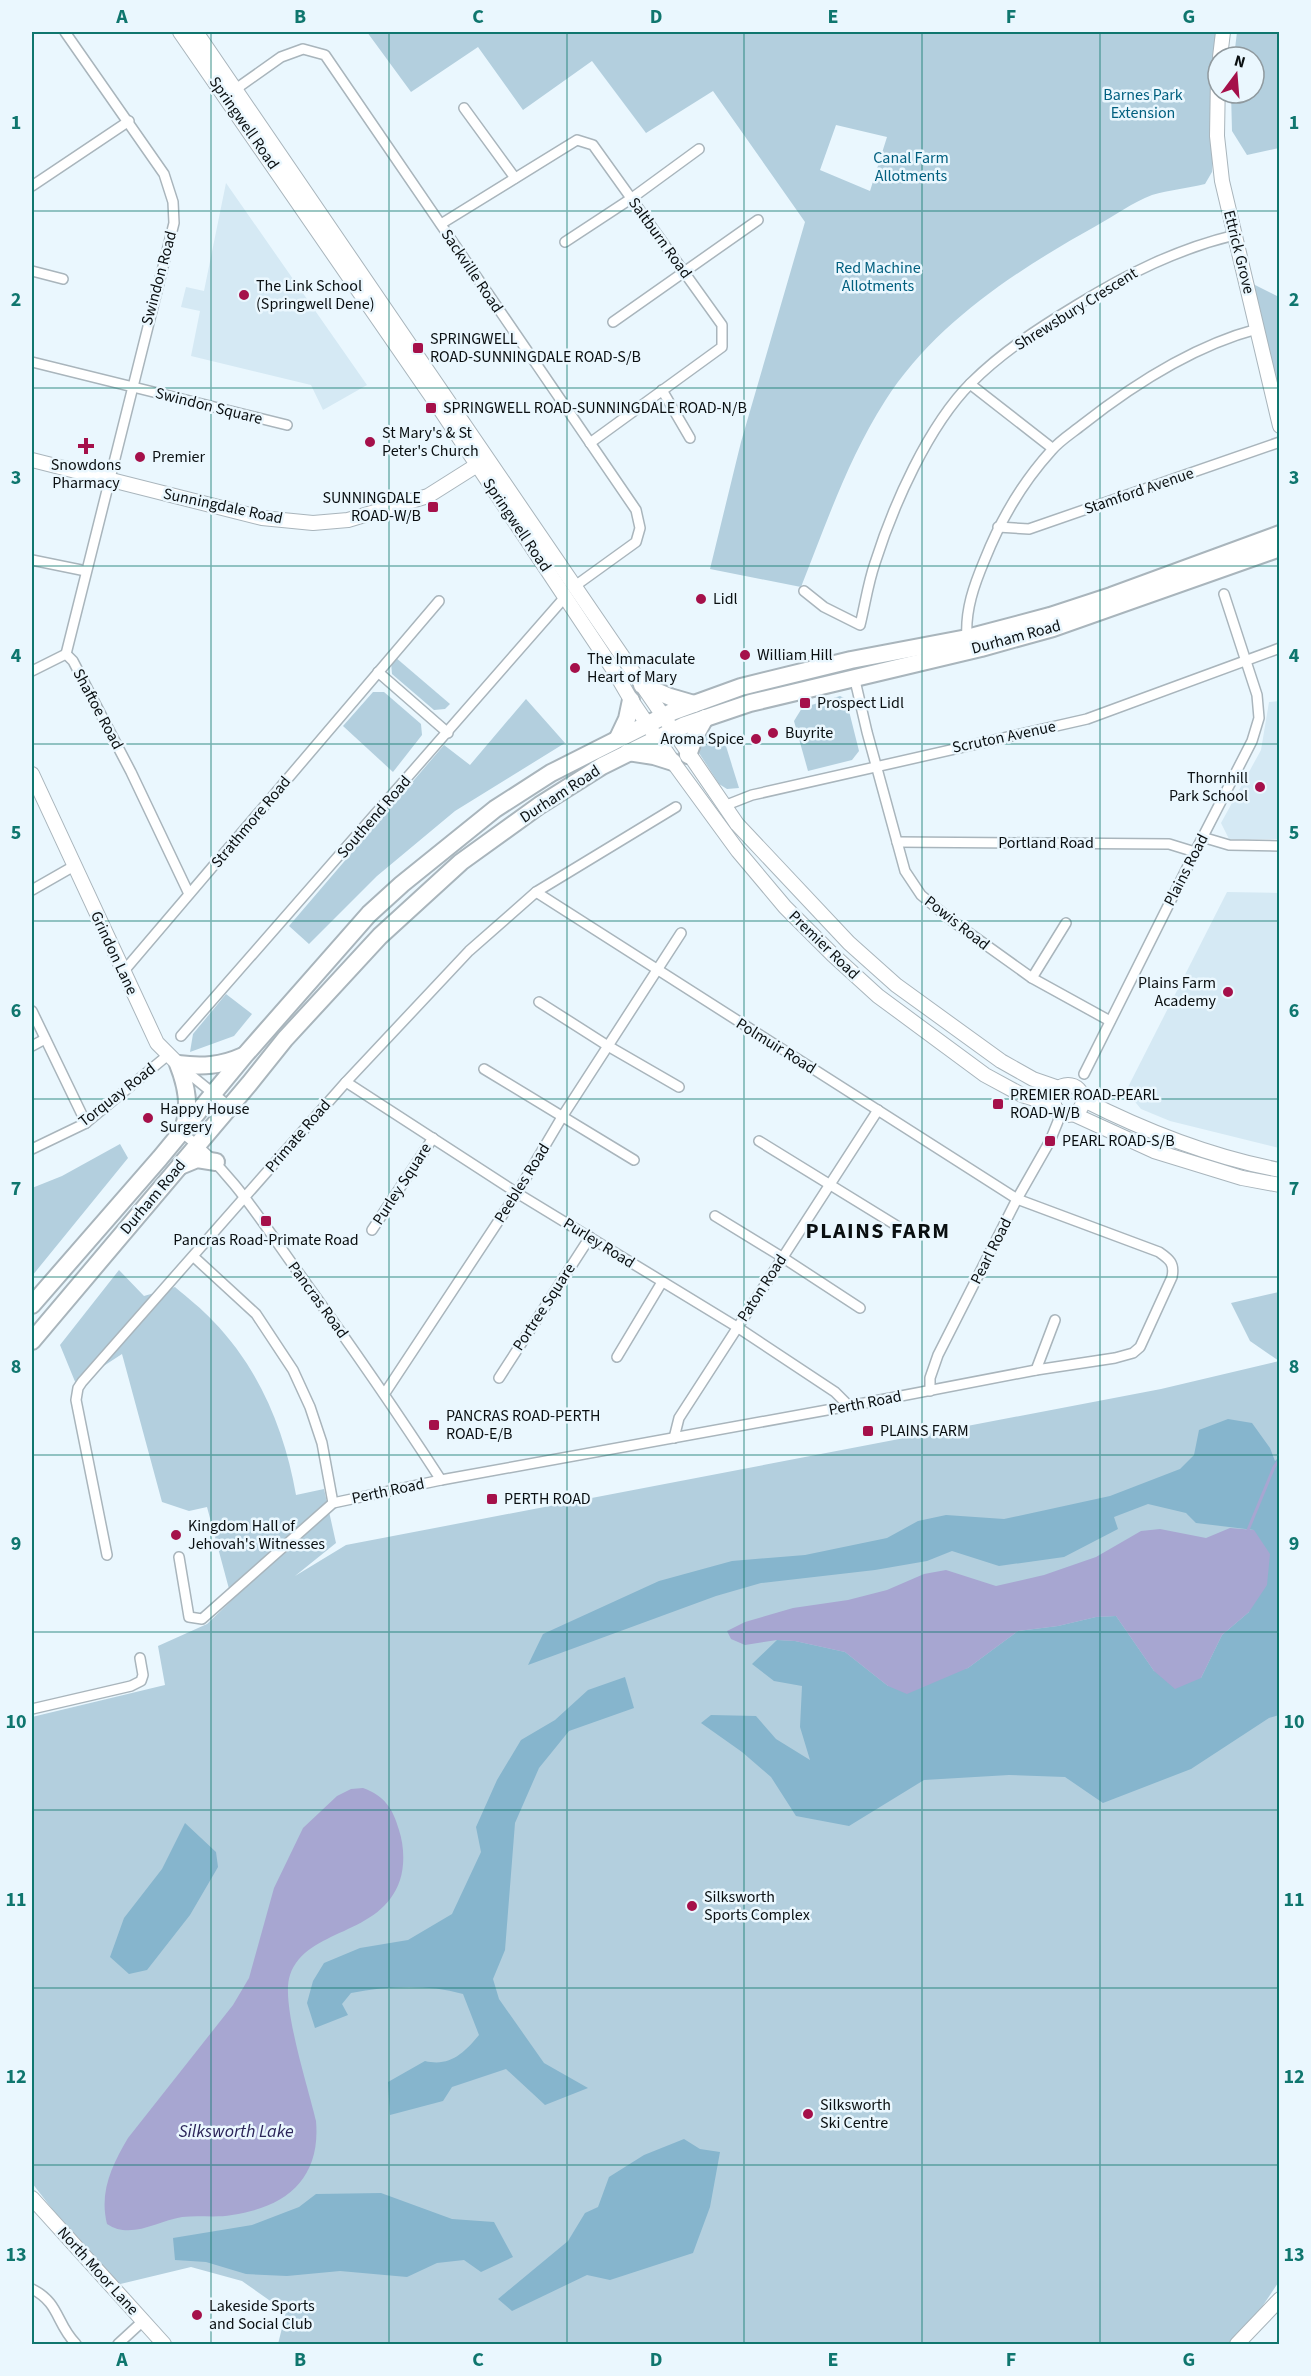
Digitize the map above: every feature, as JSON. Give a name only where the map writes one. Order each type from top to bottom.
[{"type":"highway","name":"Durham Road","points":[[32,1305],[182,1131],[244,1055],[355,930],[402,884],[495,809],[551,773],[622,745],[665,735],[705,718],[853,668],[1050,616],[1280,534]]},
{"type":"highway","name":"Durham Road","points":[[32,1341],[285,1039],[380,936],[454,868],[622,745],[647,724],[741,687],[981,648],[1053,628],[1280,548]]},
{"type":"highway","points":[[642,685],[694,704]]},
{"type":"highway","points":[[631,700],[622,745],[654,756],[680,759],[705,718]]},
{"type":"highway","points":[[173,1060],[199,1067],[215,1065],[244,1055]]},
{"type":"highway","points":[[173,1060],[187,1096],[187,1112],[182,1131]]},
{"type":"highway","points":[[179,1167],[197,1158],[216,1162]]},
{"type":"main road","name":"Springwell Road","points":[[180,32],[231,93]]},
{"type":"main road","name":"Springwell Road","points":[[196,32],[231,93],[483,462],[575,586],[663,716]]},
{"type":"main road","name":"Ettrick Grove","points":[[1218,105],[1217,136],[1221,181],[1280,426]]},
{"type":"main road","name":"Sunningdale Road","points":[[32,460],[262,518],[313,523],[348,520],[428,496],[483,462]]},
{"type":"main road","name":"Springwell Road","points":[[483,462],[565,597],[647,724]]},
{"type":"main road","name":"Premier Road","points":[[663,716],[665,735],[738,851],[785,907],[855,976],[907,1018],[985,1075],[1022,1095],[1154,1151],[1242,1178],[1280,1185]]},
{"type":"main road","name":"Premier Road","points":[[647,724],[665,735]]},
{"type":"main road","name":"Premier Road","points":[[680,759],[794,886],[849,943],[896,985],[1001,1061],[1034,1079],[1059,1088]]},
{"type":"main road","name":"Grindon Lane","points":[[32,774],[157,1043],[173,1060]]},
{"type":"main road","points":[[1064,1084],[1075,1085],[1082,1093],[1080,1106],[1063,1111],[1055,1095],[1064,1084]]},
{"type":"main road","points":[[1082,1099],[1144,1129],[1189,1147],[1280,1170]]},
{"type":"main road","name":"North Moor Lane","points":[[32,2198],[164,2344]]},
{"type":"main road","points":[[1237,2344],[1280,2299]]},
{"type":"street","name":"Swindon Road","points":[[65,32],[164,174],[173,202],[174,224],[108,481]]},
{"type":"street","name":"Sackville Road","points":[[231,93],[281,57],[303,48],[325,55],[636,510],[640,528],[636,542],[575,586]]},
{"type":"street","points":[[464,108],[515,178]]},
{"type":"street","points":[[32,186],[129,122]]},
{"type":"street","name":"Saltburn Road","points":[[441,224],[578,140],[593,145],[722,325],[722,346],[590,443]]},
{"type":"street","points":[[566,242],[699,149]]},
{"type":"street","points":[[613,322],[758,220]]},
{"type":"street","name":"Shrewsbury Crescent","points":[[804,591],[838,615],[860,626],[874,564],[906,483],[941,420],[970,384],[1020,340],[1107,286],[1152,262],[1201,243],[1234,235]]},
{"type":"street","points":[[32,271],[63,279]]},
{"type":"street","points":[[967,638],[966,621],[970,601],[998,527],[1020,489],[1052,448],[1142,382],[1229,336],[1257,329]]},
{"type":"street","name":"Swindon Square","points":[[32,362],[287,425]]},
{"type":"street","points":[[970,384],[1052,448]]},
{"type":"street","points":[[662,390],[690,438]]},
{"type":"street","name":"Stamford Avenue","points":[[998,527],[1029,529],[1280,442]]},
{"type":"street","name":"Shaftoe Road","points":[[108,481],[66,654],[73,661],[131,772],[189,894]]},
{"type":"street","points":[[32,560],[86,571]]},
{"type":"street","name":"Plains Road","points":[[1084,1074],[1252,741],[1259,718],[1257,695],[1224,594]]},
{"type":"street","name":"Southend Road","points":[[181,1036],[565,597]]},
{"type":"street","name":"Strathmore Road","points":[[123,972],[439,602]]},
{"type":"street","name":"Scruton Avenue","points":[[724,806],[752,795],[876,765],[1087,719],[1280,648]]},
{"type":"street","points":[[32,671],[66,654]]},
{"type":"street","name":"Powis Road","points":[[853,668],[867,732],[905,871],[921,895],[960,927],[1032,978],[1110,1021]]},
{"type":"street","points":[[378,672],[448,733]]},
{"type":"street","name":"Primate Road","points":[[107,1555],[76,1400],[78,1389],[346,1082],[469,951],[536,892],[676,807]]},
{"type":"street","points":[[1202,837],[1229,845],[1280,846]]},
{"type":"street","name":"Portland Road","points":[[897,842],[1169,844],[1195,852]]},
{"type":"street","points":[[32,890],[74,866]]},
{"type":"street","name":"Polmuir Road","points":[[536,892],[1017,1199]]},
{"type":"street","points":[[1032,978],[1066,923]]},
{"type":"street","name":"Peebles Road","points":[[384,1393],[517,1193],[562,1117],[681,933]]},
{"type":"street","points":[[539,1002],[679,1088]]},
{"type":"street","points":[[32,1011],[86,1123]]},
{"type":"street","points":[[32,1046],[45,1039]]},
{"type":"street","name":"Grindon Lane","points":[[173,1060],[230,1107]]},
{"type":"street","name":"Torquay Road","points":[[32,1149],[86,1123],[173,1060]]},
{"type":"street","points":[[484,1069],[633,1160]]},
{"type":"street","name":"Purley Road","points":[[346,1082],[517,1193],[736,1327],[835,1392],[849,1406]]},
{"type":"street","name":"Paton Road","points":[[674,1438],[679,1418],[878,1110]]},
{"type":"street","name":"Pearl Road","points":[[930,1391],[933,1367],[1017,1199],[1050,1141],[1063,1111]]},
{"type":"street","name":"Pancras Road","points":[[182,1131],[216,1162],[244,1197],[384,1393],[441,1480]]},
{"type":"street","name":"Purley Square","points":[[372,1230],[433,1138]]},
{"type":"street","points":[[759,1141],[902,1229]]},
{"type":"street","name":"Perth Road","points":[[333,1503],[441,1480],[1132,1353],[1140,1347],[1174,1268],[1170,1260],[1159,1252],[1017,1199]]},
{"type":"street","points":[[715,1216],[860,1308]]},
{"type":"street","name":"Portree Square","points":[[499,1378],[590,1236]]},
{"type":"street","points":[[179,1557],[189,1617],[202,1619],[333,1503],[322,1443],[310,1407],[293,1370],[256,1314],[194,1257]]},
{"type":"street","points":[[617,1357],[662,1282]]},
{"type":"street","points":[[1035,1370],[1055,1320]]},
{"type":"street","points":[[32,1709],[131,1686],[141,1681],[143,1676],[140,1658]]},
{"type":"street","points":[[32,2289],[49,2299],[76,2344]]},
{"type":"street","points":[[117,2344],[143,2321]]},
{"type":"shaded area","name":"The Link School (Springwell Dene)","points":[[226,183],[367,385],[323,410],[311,385],[191,356],[200,311],[181,307],[186,287],[204,291]]},
{"type":"shaded area","name":"Thornhill Park School","points":[[1279,701],[1279,839],[1229,839],[1221,823],[1261,750],[1269,702]]},
{"type":"shaded area","name":"Plains Farm Academy","points":[[1227,892],[1279,893],[1279,1148],[1170,1121],[1141,1109],[1126,1091]]},
{"type":"shaded area","points":[[1228,1419],[1252,1423],[1270,1448],[1275,1461],[1279,1457],[1279,1715],[1269,1718],[1191,1769],[1103,1803],[1065,1777],[1009,1775],[924,1780],[849,1826],[796,1816],[771,1777],[742,1752],[701,1723],[711,1715],[756,1716],[776,1739],[810,1760],[800,1727],[802,1686],[774,1681],[752,1664],[777,1640],[795,1641],[845,1652],[888,1686],[968,1668],[1018,1631],[1058,1626],[1096,1617],[1116,1616],[1154,1671],[1201,1678],[1222,1635],[1249,1612],[1254,1530],[1196,1523],[1186,1513],[1148,1504],[1114,1517],[1118,1529],[1064,1557],[999,1566],[952,1551],[927,1561],[875,1570],[761,1583],[716,1596],[528,1665],[543,1634],[659,1581],[732,1561],[805,1555],[887,1538],[918,1521],[946,1515],[1004,1519],[1110,1496],[1180,1469],[1194,1455],[1199,1430]]},
{"type":"shaded area","points":[[625,1677],[634,1708],[569,1731],[539,1768],[515,1823],[505,1950],[493,1979],[499,1999],[544,2063],[588,2088],[545,2105],[506,2069],[452,2087],[443,2101],[390,2115],[388,2082],[425,2061],[442,2062],[456,2057],[479,2035],[463,1994],[407,1987],[351,1993],[342,2004],[348,2015],[315,2028],[307,2003],[313,1981],[324,1963],[360,1948],[408,1940],[452,1914],[481,1852],[476,1827],[497,1780],[521,1740],[555,1720],[588,1690]]},
{"type":"shaded area","points":[[185,1823],[216,1852],[218,1867],[190,1915],[147,1970],[129,1974],[110,1957],[124,1918],[162,1869]]},
{"type":"shaded area","points":[[684,2139],[700,2149],[720,2152],[710,2207],[693,2253],[610,2280],[587,2275],[512,2311],[498,2299],[568,2241],[585,2213],[598,2207],[609,2177],[644,2155]]},
{"type":"shaded area","points":[[381,2193],[452,2219],[494,2222],[513,2257],[481,2272],[464,2260],[437,2263],[407,2277],[340,2271],[287,2276],[246,2274],[206,2262],[175,2260],[173,2238],[252,2225],[299,2207],[316,2194]]},
{"type":"green space","points":[[367,32],[1219,32],[1218,45],[1206,45],[1206,105],[1215,105],[1212,172],[1205,184],[1152,195],[1066,243],[980,301],[928,347],[905,373],[872,423],[838,492],[801,587],[710,569],[741,442],[805,222],[713,91],[646,133],[592,61],[523,110],[478,47],[411,92]],"holes":[[[836,125],[887,137],[870,191],[820,170]]]},
{"type":"green space","points":[[1237,32],[1279,32],[1279,148],[1247,155],[1232,131],[1231,105],[1266,105],[1266,45],[1235,45]]},
{"type":"green space","points":[[1245,280],[1279,297],[1279,426]]},
{"type":"green space","points":[[395,657],[450,704],[445,709],[434,710],[392,674],[391,662]]},
{"type":"green space","points":[[373,692],[384,692],[421,724],[422,735],[393,772],[343,726]]},
{"type":"green space","points":[[840,696],[846,699],[859,751],[852,760],[808,771],[794,721],[802,708]]},
{"type":"green space","points":[[526,699],[565,743],[455,811],[377,876],[309,944],[289,926],[444,745],[470,765]]},
{"type":"green space","points":[[709,735],[725,743],[739,788],[727,789],[719,784],[699,753],[706,736]]},
{"type":"green space","points":[[226,994],[252,1014],[234,1036],[190,1052],[193,1034]]},
{"type":"green space","points":[[120,1144],[128,1158],[32,1276],[32,1188],[62,1176]]},
{"type":"green space","name":"Silksworth Sports Complex","points":[[119,1270],[144,1296],[175,1287],[213,1321],[244,1359],[268,1402],[285,1447],[296,1495],[324,1489],[336,1543],[295,1576],[346,1545],[1161,1389],[1279,1361],[1250,1341],[1231,1303],[1279,1292],[1280,2280],[1237,2344],[278,2344],[286,2312],[242,2281],[191,2267],[112,2286],[32,2183],[32,1717],[165,1685],[158,1646],[207,1624],[232,1600],[207,1507],[189,1511],[162,1502],[122,1354],[76,1384],[60,1345]]},
{"type":"water","points":[[1230,1528],[1254,1530],[1270,1554],[1267,1585],[1249,1612],[1222,1635],[1201,1678],[1175,1689],[1154,1671],[1116,1616],[1096,1617],[1058,1626],[1018,1631],[968,1668],[907,1694],[888,1686],[845,1652],[795,1641],[777,1640],[745,1645],[731,1639],[727,1631],[745,1622],[793,1608],[848,1600],[887,1590],[924,1574],[946,1570],[996,1586],[1044,1575],[1096,1557],[1141,1531],[1160,1529],[1206,1538]]},
{"type":"water","name":"Silksworth Lake","points":[[363,1788],[382,1799],[394,1816],[402,1842],[403,1868],[391,1898],[377,1912],[312,1948],[299,1959],[290,1975],[288,1988],[292,2025],[316,2121],[313,2159],[306,2174],[284,2197],[251,2211],[226,2216],[182,2217],[135,2230],[125,2230],[107,2224],[106,2190],[117,2158],[128,2138],[233,2005],[249,1978],[274,1888],[303,1828],[337,1796],[351,1789]]},
{"type":"waterway","points":[[1248,1530],[1274,1467],[1280,1459]]},
{"type":"place","name":"The Link School (Springwell Dene)","points":[[244,295]]},
{"type":"place","name":"SPRINGWELL ROAD-SUNNINGDALE ROAD-S/B","points":[[418,348]]},
{"type":"place","name":"SPRINGWELL ROAD-SUNNINGDALE ROAD-N/B","points":[[431,408]]},
{"type":"place","name":"St Mary's & St Peter's Church","points":[[370,442]]},
{"type":"place","name":"Snowdons Pharmacy","points":[[86,446]]},
{"type":"place","name":"Premier","points":[[140,457]]},
{"type":"place","name":"SUNNINGDALE ROAD-W/B","points":[[433,507]]},
{"type":"place","name":"Lidl","points":[[701,599]]},
{"type":"place","name":"William Hill","points":[[745,655]]},
{"type":"place","name":"The Immaculate Heart of Mary","points":[[575,668]]},
{"type":"place","name":"Prospect Lidl","points":[[805,703]]},
{"type":"place","name":"Buyrite","points":[[773,733]]},
{"type":"place","name":"Aroma Spice","points":[[756,739]]},
{"type":"place","name":"Thornhill Park School","points":[[1260,787]]},
{"type":"place","name":"Plains Farm Academy","points":[[1228,992]]},
{"type":"place","name":"PREMIER ROAD-PEARL ROAD-W/B","points":[[998,1104]]},
{"type":"place","name":"Happy House Surgery","points":[[148,1118]]},
{"type":"place","name":"PEARL ROAD-S/B","points":[[1050,1141]]},
{"type":"place","name":"Pancras Road-Primate Road","points":[[266,1221]]},
{"type":"place","name":"PANCRAS ROAD-PERTH ROAD-E/B","points":[[434,1425]]},
{"type":"place","name":"PLAINS FARM","points":[[868,1431]]},
{"type":"place","name":"PERTH ROAD","points":[[492,1499]]},
{"type":"place","name":"Kingdom Hall of Jehovah's Witnesses","points":[[176,1535]]},
{"type":"place","name":"Silksworth Sports Complex","points":[[692,1906]]},
{"type":"place","name":"Silksworth Ski Centre","points":[[808,2114]]},
{"type":"place","name":"Lakeside Sports and Social Club","points":[[197,2315]]},
{"type":"district","name":"PLAINS FARM","points":[[878,1231]]},
{"type":"park label","name":"Barnes Park Extension","points":[[1143,104]]},
{"type":"park label","name":"Canal Farm Allotments","points":[[911,167]]},
{"type":"park label","name":"Red Machine Allotments","points":[[878,277]]}]
